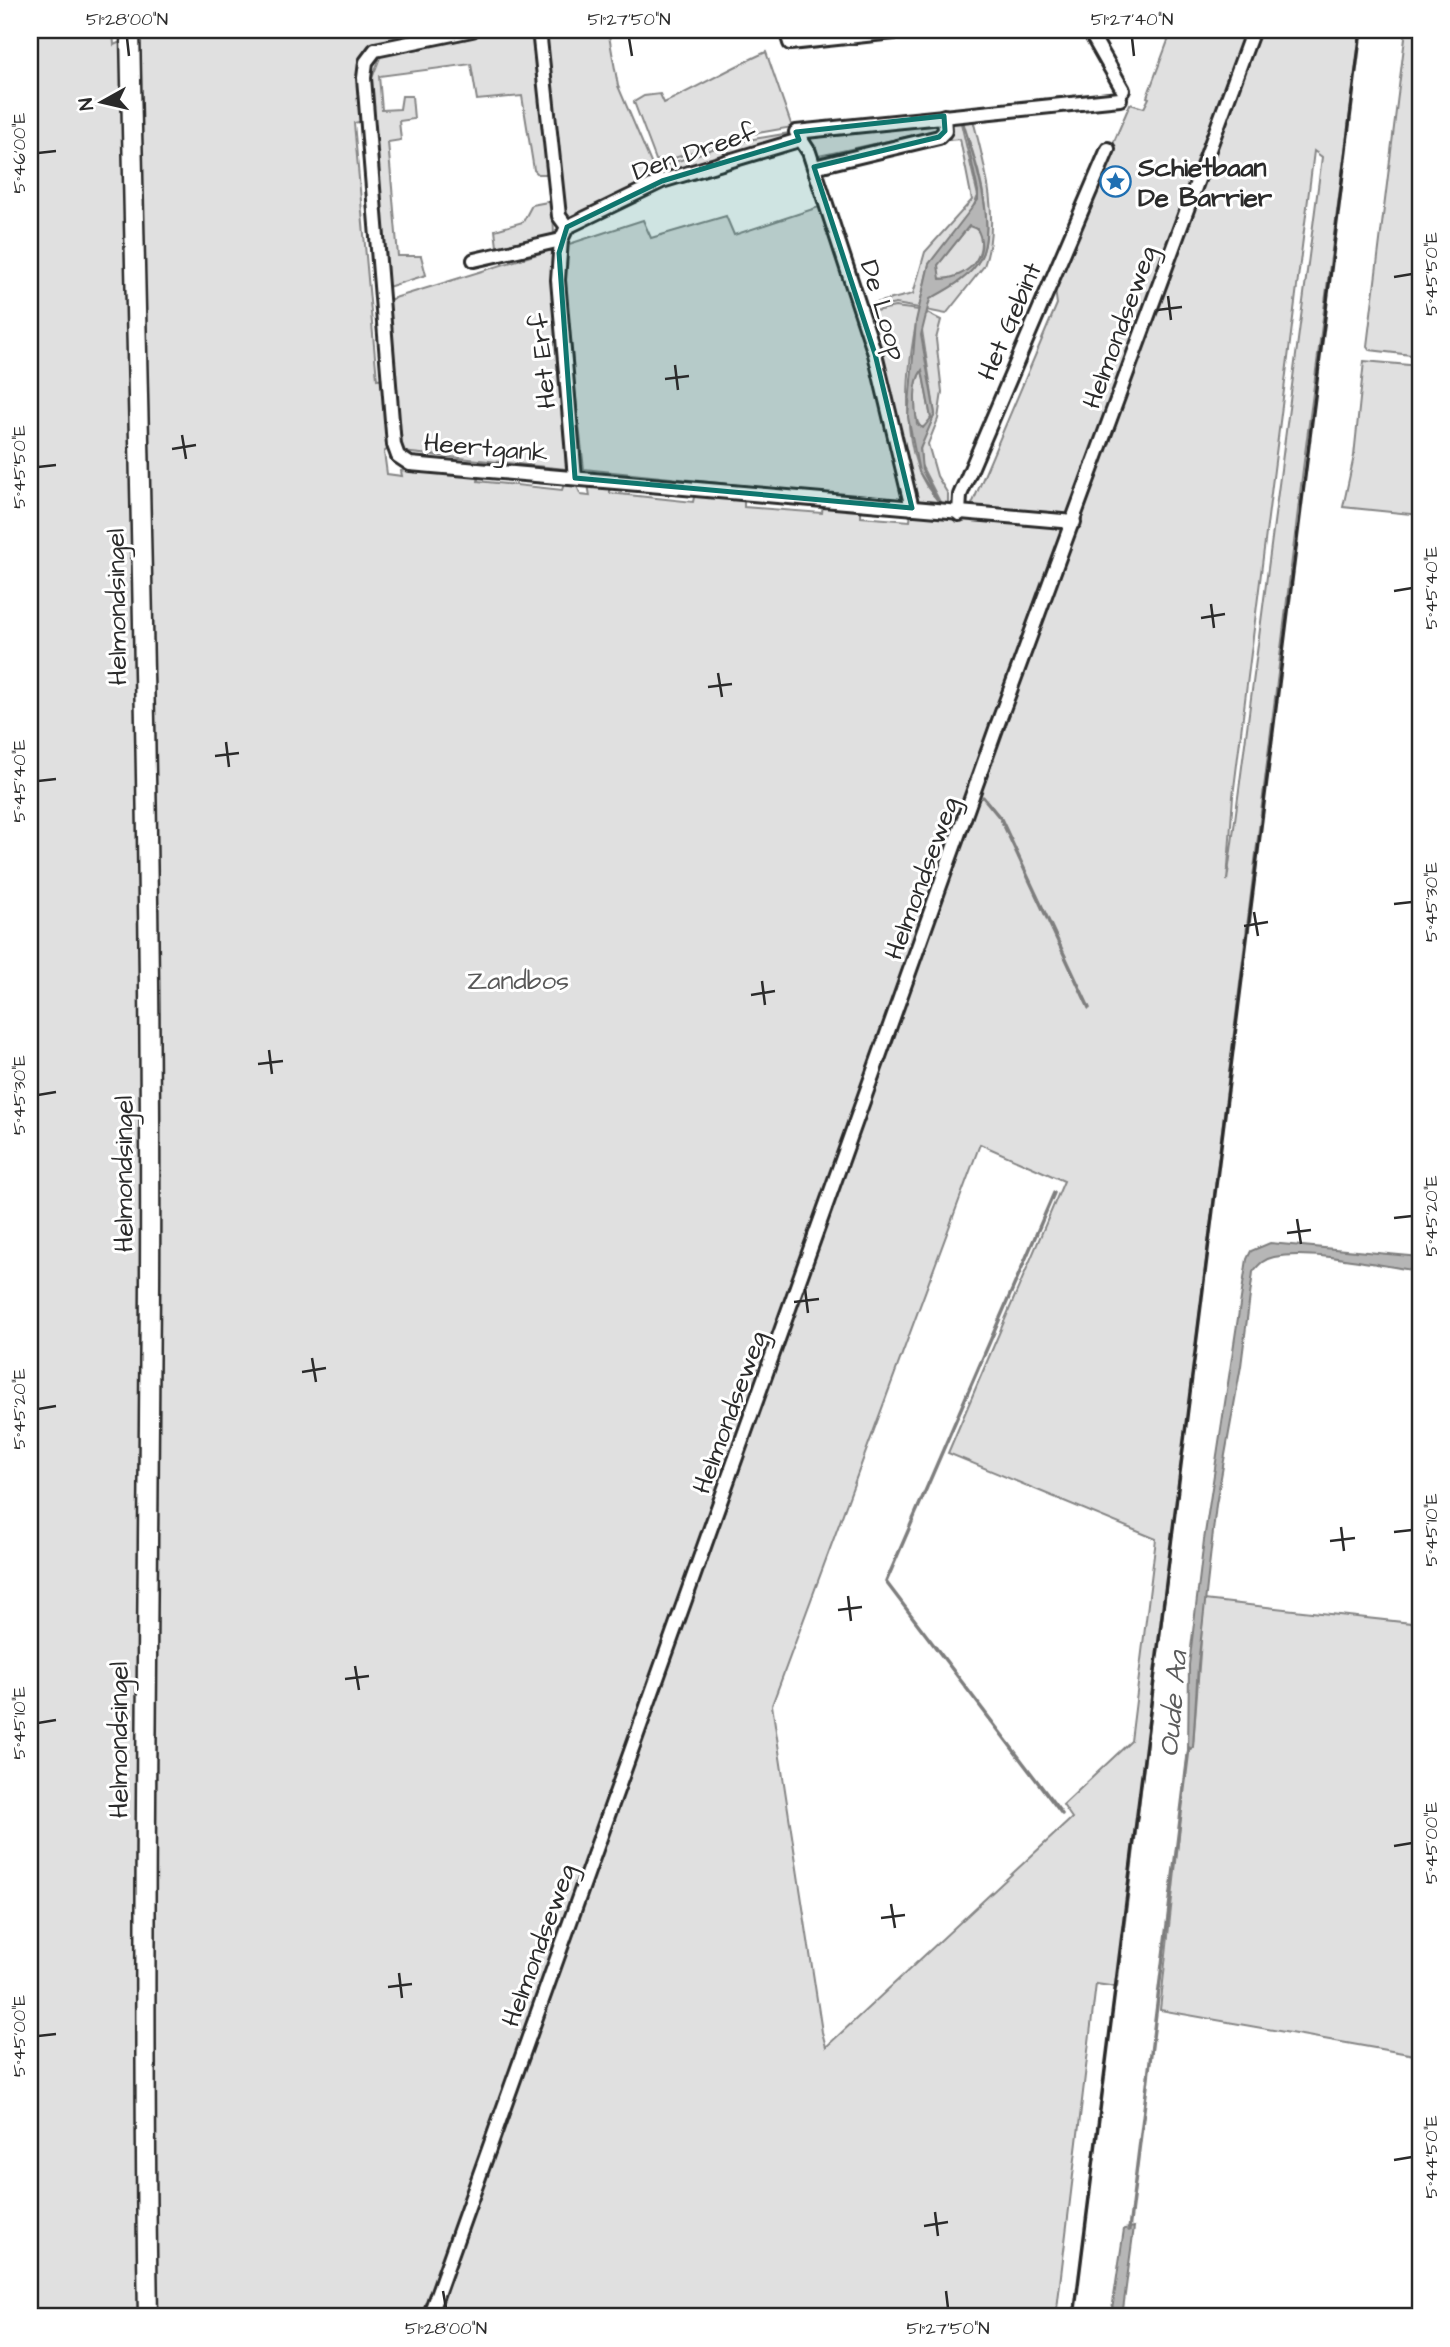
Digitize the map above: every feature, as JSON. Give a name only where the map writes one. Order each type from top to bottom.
[{"type":"main road","name":"Helmondsingel","points":[[130,30],[148,910],[150,1282],[143,2036],[148,2317]]},
{"type":"street","name":"Heertgank","points":[[472,30],[375,50],[366,62],[364,78],[394,445],[398,456],[410,464],[912,508]]},
{"type":"street","name":"Het Erf","points":[[539,30],[559,216],[564,233],[558,280],[575,478]]},
{"type":"street","points":[[786,30],[790,43],[913,30]]},
{"type":"street","name":"Den Dreef","points":[[564,233],[662,181],[798,136],[1121,94],[1089,30]]},
{"type":"street","name":"Helmondseweg","points":[[429,2317],[998,726],[1253,30]]},
{"type":"street","points":[[814,167],[939,137],[945,131],[944,116]]},
{"type":"street","name":"De Loop","points":[[798,136],[809,152],[875,355],[912,508]]},
{"type":"street","name":"Het Gebint","points":[[959,514],[960,495],[1108,149]]},
{"type":"street","points":[[474,260],[564,233]]},
{"type":"street","points":[[912,508],[1074,522]]},
{"type":"highlighted area","points":[[944,116],[945,131],[939,137],[814,167],[875,354],[912,508],[575,478],[559,253],[567,227],[662,181],[799,140],[796,132]]},
{"type":"green space","name":"Zandbos","points":[[30,30],[113,30],[114,45],[138,34],[150,33],[150,30],[435,30],[378,44],[365,58],[363,121],[354,123],[377,379],[384,378],[389,448],[384,452],[387,474],[402,476],[401,471],[412,468],[479,472],[478,481],[562,490],[565,481],[576,484],[581,495],[590,496],[588,484],[610,484],[610,493],[693,502],[695,493],[744,498],[744,507],[822,513],[823,504],[861,508],[861,517],[910,521],[911,512],[970,509],[1057,304],[1054,282],[1130,104],[1144,108],[1149,98],[1147,97],[1172,30],[1241,30],[1242,36],[1253,44],[1258,30],[1361,30],[1304,461],[1117,1987],[1096,1984],[1056,2317],[30,2317]],"holes":[[[1314,151],[1322,157],[1227,881],[1233,796]],[[980,1144],[1064,1181],[948,1453],[1156,1539],[1131,1741],[1063,1805],[1072,1818],[826,2047],[772,1705]]]},
{"type":"green space","points":[[493,30],[536,30],[550,174],[538,174],[534,170],[522,96],[477,100],[471,64],[379,76],[382,110],[400,109],[402,96],[412,96],[414,119],[399,121],[401,140],[388,142],[398,256],[421,256],[426,275],[388,287],[371,81],[381,55],[466,39]]},
{"type":"green space","points":[[544,30],[608,30],[618,86],[654,170],[650,183],[569,218],[564,218]]},
{"type":"green space","points":[[1406,30],[1420,30],[1420,356],[1370,350],[1367,346]]},
{"type":"green space","points":[[766,52],[792,127],[736,137],[663,162],[656,160],[634,102],[644,96],[660,94],[664,103]]},
{"type":"green space","points":[[972,116],[986,172],[991,210],[989,248],[984,266],[946,314],[926,310],[930,299],[970,272],[980,259],[985,246],[982,190],[973,152],[961,123],[978,196],[970,214],[929,264],[919,308],[896,304],[864,310],[863,306],[913,294],[925,252],[972,200],[960,139],[950,140],[948,121]]},
{"type":"green space","points":[[941,120],[943,129],[814,157],[807,136]]},
{"type":"green space","points":[[790,133],[791,137],[730,156],[727,147],[729,143]]},
{"type":"green space","points":[[721,146],[726,158],[663,176],[661,167]]},
{"type":"green space","points":[[553,201],[554,237],[498,255],[495,230],[523,222],[532,205]]},
{"type":"green space","points":[[822,206],[870,354],[904,491],[901,502],[584,469],[563,285],[563,246],[643,220],[651,238],[726,216],[734,235]]},
{"type":"green space","points":[[969,226],[973,226],[980,233],[980,252],[976,260],[964,273],[956,277],[938,278],[938,265]]},
{"type":"green space","points":[[552,251],[566,469],[402,452],[388,300]]},
{"type":"green space","points":[[895,307],[919,310],[909,383],[910,438],[916,463],[926,484],[940,502],[921,465],[920,444],[935,414],[921,324],[925,312],[941,320],[936,339],[942,392],[938,419],[928,444],[937,476],[948,494],[948,506],[920,504],[915,499],[874,327],[871,318],[867,318],[865,313]]},
{"type":"green space","points":[[1364,361],[1420,366],[1420,515],[1343,507],[1354,456]]},
{"type":"green space","points":[[922,370],[931,418],[928,425],[921,428],[914,399]]},
{"type":"green space","points":[[1204,1600],[1420,1624],[1420,2056],[1160,2010],[1188,1751],[1193,1746]]},
{"type":"shaded area","points":[[963,121],[982,190],[985,245],[980,259],[970,272],[930,299],[921,335],[935,414],[920,449],[922,470],[939,503],[919,472],[908,417],[916,321],[929,264],[978,200]],"holes":[[[969,226],[977,229],[981,239],[978,257],[967,270],[940,279],[938,265]],[[922,370],[931,418],[923,428],[917,424],[915,403],[915,389]]]},
{"type":"shaded area","points":[[1270,1243],[1420,1257],[1420,1271],[1346,1259],[1290,1255],[1267,1259],[1253,1272],[1241,1366],[1216,1505],[1198,1665],[1193,1747],[1188,1751],[1189,1665],[1204,1540],[1247,1259],[1251,1251]]},
{"type":"shaded area","points":[[1134,2227],[1122,2317],[1111,2317],[1124,2229]]},
{"type":"waterway","points":[[983,797],[1001,819],[1089,1008]]},
{"type":"waterway","points":[[1054,1193],[886,1582],[1062,1814]]},
{"type":"waterway","name":"Oude Aa","points":[[1129,2230],[1189,1748]]},
{"type":"railway","points":[[1074,2317],[1361,30]]},
{"type":"place","name":"Schietbaan De Barrier","points":[[1115,182]]}]
